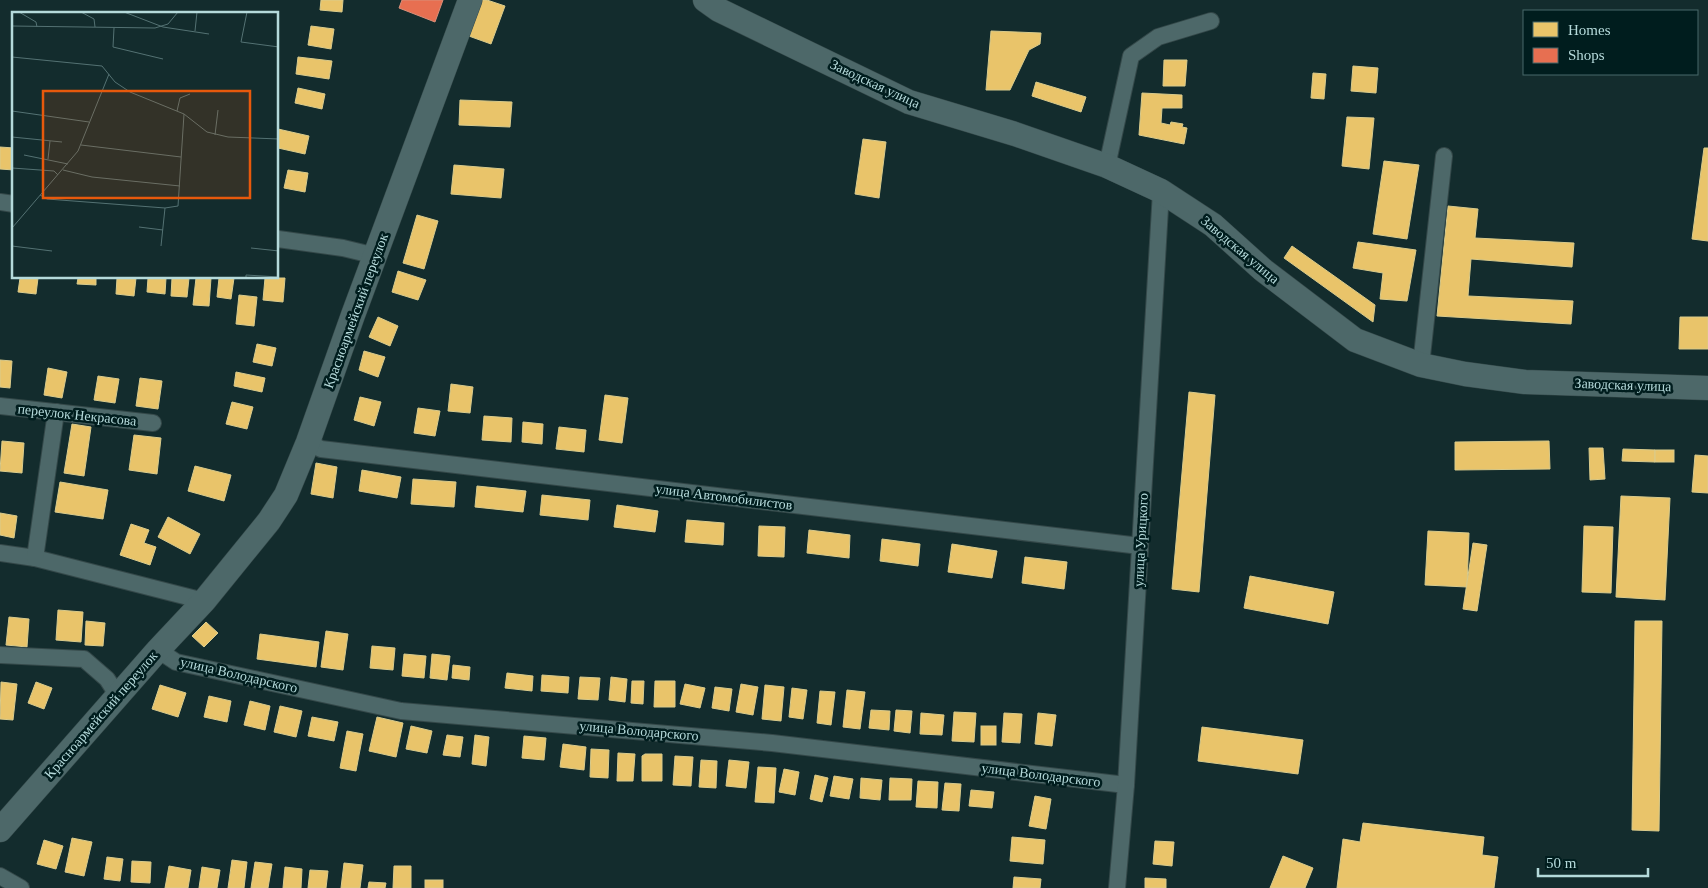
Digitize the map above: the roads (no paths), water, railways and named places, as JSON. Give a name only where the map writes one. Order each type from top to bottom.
[{"type":"main road","name":"Красноармейский переулок","points":[[0,830],[158,650],[204,601],[286,495],[308,442],[470,0]]},
{"type":"main road","name":"Заводская улица","points":[[705,0],[719,10],[909,102],[1015,134],[1108,166],[1161,191],[1213,225],[1263,270],[1356,340],[1421,365],[1466,374],[1525,382],[1708,388]]},
{"type":"street","points":[[1108,166],[1131,56],[1158,37],[1211,21]]},
{"type":"street","points":[[1421,365],[1444,156]]},
{"type":"street","name":"улица Урицкого","points":[[1117,888],[1126,785],[1161,191]]},
{"type":"street","points":[[279,239],[342,248],[376,256]]},
{"type":"street","name":"переулок Некрасова","points":[[0,406],[153,423]]},
{"type":"street","points":[[35,558],[56,412]]},
{"type":"street","name":"улица Автомобилистов","points":[[308,442],[321,449],[1140,546]]},
{"type":"street","points":[[0,554],[35,558],[204,601]]},
{"type":"street","name":"улица Володарского","points":[[158,650],[176,662],[401,711],[772,743],[1126,785]]},
{"type":"street","points":[[0,655],[84,659],[107,679],[118,696]]},
{"type":"street","points":[[0,876],[21,888]]}]
